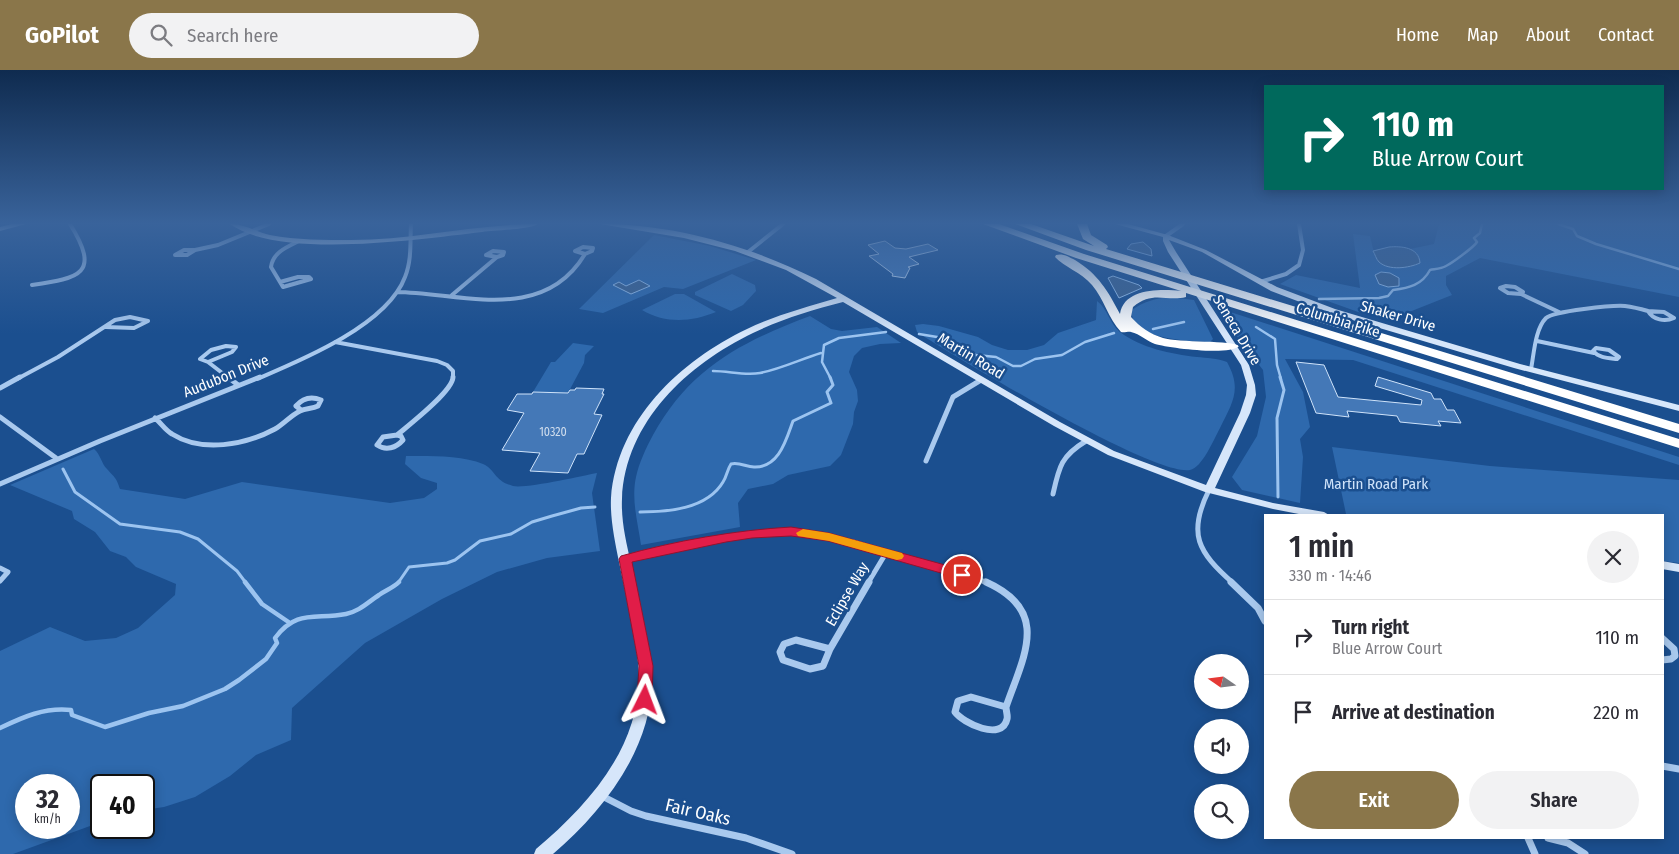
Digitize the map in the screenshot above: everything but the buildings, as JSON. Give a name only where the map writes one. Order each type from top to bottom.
[{"type":"highway","points":[[1065,261],[1082,270],[1102,290],[1119,323],[1137,337],[1155,344],[1186,351],[1235,349]]},
{"type":"highway","name":"Columbia Pike","points":[[1094,261],[1679,445]]},
{"type":"highway","name":"Columbia Pike","points":[[1131,261],[1679,428]]},
{"type":"highway","points":[[1135,261],[1153,268]]},
{"type":"highway","points":[[1235,349],[1186,346],[1152,338],[1132,327],[1125,318],[1125,309],[1130,302],[1148,295],[1177,294],[1307,327]]},
{"type":"street","points":[[32,285],[57,282],[81,274],[86,261]]},
{"type":"street","points":[[272,261],[273,270],[280,285],[286,287],[305,283],[311,279],[303,276],[280,282]]},
{"type":"street","name":"Audubon Drive","points":[[0,484],[56,458],[283,367],[335,342],[376,314],[397,292],[408,268],[409,261]]},
{"type":"street","points":[[452,295],[493,261]]},
{"type":"street","points":[[397,292],[502,300],[523,299],[554,286],[580,261]]},
{"type":"street","name":"Martin Road","points":[[769,261],[797,272],[1086,441],[1132,462],[1209,490],[1274,506],[1318,514]]},
{"type":"street","name":"Seneca Drive","points":[[1178,261],[1235,349],[1249,376],[1251,395],[1245,413],[1209,490]]},
{"type":"street","name":"Shaker Drive","points":[[1221,261],[1260,282],[1299,300],[1332,311],[1531,369],[1679,408]]},
{"type":"street","points":[[1260,282],[1296,269],[1302,261]]},
{"type":"street","points":[[1521,294],[1522,291],[1513,287],[1506,286],[1500,288],[1508,293],[1521,294],[1559,312]]},
{"type":"street","points":[[542,854],[577,821],[600,795],[620,767],[631,746],[645,700],[646,666],[619,532],[616,508],[617,486],[621,466],[631,438],[656,401],[688,369],[732,340],[768,323],[843,299]]},
{"type":"street","points":[[1531,369],[1543,320],[1559,312],[1618,306],[1664,312],[1674,318],[1669,320],[1659,319],[1650,315],[1648,311]]},
{"type":"street","points":[[0,388],[58,357],[115,320],[127,317],[148,321],[134,328],[106,327]]},
{"type":"street","points":[[1537,341],[1594,353],[1609,359],[1617,359],[1619,357],[1612,351],[1603,348],[1596,348],[1593,351],[1594,353]]},
{"type":"street","points":[[335,342],[437,361],[447,364],[453,371],[454,379],[449,387],[397,435],[383,437],[377,445],[386,449],[396,446],[403,440],[403,438],[397,435]]},
{"type":"street","points":[[208,362],[232,352],[236,347],[226,345],[204,353],[200,359],[208,362],[238,385]]},
{"type":"street","points":[[926,461],[953,397],[981,380]]},
{"type":"street","points":[[155,418],[170,433],[182,440],[219,444],[244,441],[268,432],[301,410],[316,407],[320,404],[321,400],[314,397],[300,401],[296,406],[301,410]]},
{"type":"street","points":[[0,417],[56,458]]},
{"type":"street","points":[[1054,494],[1063,458],[1072,449],[1086,441]]},
{"type":"street","points":[[1209,490],[1196,523],[1199,540],[1215,567],[1254,602],[1264,619]]},
{"type":"street","points":[[625,559],[726,538],[773,532],[812,534],[982,580],[1014,599],[1025,613],[1028,632],[1006,707],[1007,719],[1004,725],[995,730],[988,730],[963,722],[955,712],[958,702],[970,697],[1006,707]]},
{"type":"street","name":"Eclipse Way","points":[[830,649],[804,641],[792,640],[784,644],[780,651],[782,659],[787,663],[811,670],[818,669],[826,663],[830,649],[886,553]]},
{"type":"street","points":[[1664,566],[1679,568]]},
{"type":"street","points":[[0,568],[8,572],[0,581]]},
{"type":"street","points":[[1664,640],[1674,650],[1675,656],[1671,659],[1664,660]]},
{"type":"street","points":[[1664,766],[1679,769]]},
{"type":"street","name":"Fair Oaks","points":[[600,795],[631,811],[646,816],[746,838],[792,854]]},
{"type":"street","points":[[1528,839],[1535,854]]},
{"type":"street","points":[[1552,839],[1568,843],[1585,854]]},
{"type":"green space","points":[[628,261],[755,261],[683,289],[664,287],[603,313],[579,309]]},
{"type":"green space","points":[[1356,261],[1383,261],[1401,267],[1420,263],[1420,261],[1475,261],[1446,276],[1446,285],[1452,295],[1389,320],[1361,313],[1280,284],[1296,275],[1360,288]]},
{"type":"green space","points":[[1493,261],[1679,261],[1679,297]]},
{"type":"green space","points":[[732,274],[755,285],[756,291],[743,305],[731,311],[695,295],[695,292]]},
{"type":"green space","points":[[675,294],[684,294],[716,312],[697,318],[679,320],[660,318],[642,310]]},
{"type":"green space","points":[[1169,297],[1194,300],[1213,339],[1210,342],[1162,337],[1140,328],[1133,320],[1132,310],[1136,307],[1150,301]]},
{"type":"green space","points":[[1097,301],[1104,308],[1116,328],[1128,338],[1167,352],[1227,362],[1232,372],[1235,388],[1232,403],[1207,452],[1194,468],[1190,470],[1169,467],[1098,436],[1054,413],[938,345],[917,332],[915,325],[939,326],[978,337],[992,345],[1008,350],[1027,350],[1044,345],[1058,333],[1096,320]]},
{"type":"green space","points":[[1224,310],[1679,457],[1679,465],[1353,360],[1285,359],[1303,392],[1310,427],[1300,439],[1303,457],[1300,503],[1242,490],[1232,477],[1257,436],[1266,397],[1263,370],[1218,312]]},
{"type":"green space","points":[[810,316],[831,329],[842,331],[877,327],[901,343],[880,344],[862,348],[854,356],[849,372],[857,390],[858,401],[854,412],[853,424],[841,455],[830,466],[788,475],[773,484],[748,489],[738,503],[740,527],[641,545],[635,503],[636,477],[648,445],[668,412],[683,392],[720,360],[762,336]]},
{"type":"green space","points":[[573,343],[594,346],[585,355],[584,363],[568,393],[533,392],[551,362],[555,362]]},
{"type":"green space","name":"Martin Road Park","points":[[1332,447],[1490,466],[1679,480],[1679,563],[1664,561],[1664,514],[1346,514]]},
{"type":"green space","points":[[94,449],[116,480],[120,489],[185,499],[242,482],[390,503],[424,498],[437,489],[437,483],[421,478],[405,464],[406,456],[445,457],[465,459],[483,464],[491,469],[502,481],[513,486],[541,484],[597,473],[592,493],[600,551],[547,558],[497,572],[442,599],[365,643],[292,708],[291,740],[256,755],[230,776],[195,797],[155,808],[155,774],[90,774],[90,826],[80,830],[80,774],[15,774],[15,839],[54,839],[13,854],[0,854],[0,651],[50,627],[85,641],[116,638],[138,628],[175,595],[176,584],[136,567],[126,557],[110,551],[95,532],[74,519],[72,511],[10,485]]},
{"type":"shaded area","points":[[1378,261],[1420,261],[1420,263],[1393,268],[1383,265]]},
{"type":"shaded area","points":[[1381,272],[1390,273],[1399,278],[1399,286],[1388,287],[1379,284],[1375,275]]},
{"type":"shaded area","points":[[1113,276],[1139,285],[1142,288],[1119,298],[1108,278]]},
{"type":"shaded area","points":[[639,280],[650,286],[631,294],[613,285],[619,282],[626,286]]},
{"type":"waterway","points":[[1319,299],[1379,298],[1388,296],[1393,290],[1419,282],[1430,270],[1446,266],[1454,261]]},
{"type":"waterway","points":[[1651,261],[1679,269]]},
{"type":"waterway","points":[[1153,329],[1184,322]]},
{"type":"waterway","points":[[1256,327],[1275,339],[1277,365],[1281,379]]},
{"type":"waterway","points":[[830,377],[822,362],[824,345],[839,338],[886,332]]},
{"type":"waterway","points":[[919,334],[943,338],[953,342],[961,350],[976,355],[996,357],[1013,366],[1021,366],[1035,359],[1062,355],[1085,342],[1114,333]]},
{"type":"waterway","points":[[713,371],[760,373],[821,353]]},
{"type":"waterway","points":[[640,512],[674,510],[707,498],[723,482],[731,464],[754,467],[770,463],[780,452],[793,421],[831,403],[827,392],[833,385],[830,377]]},
{"type":"waterway","points":[[1278,497],[1277,418],[1284,390],[1280,377]]},
{"type":"waterway","points":[[63,469],[75,492],[120,524],[180,532],[198,539],[237,571],[246,583]]},
{"type":"waterway","points":[[398,583],[409,567],[447,563],[455,560],[480,541],[511,534],[532,522],[552,516],[581,508],[595,507]]},
{"type":"waterway","points":[[245,582],[262,604],[290,623]]},
{"type":"waterway","points":[[0,728],[43,711],[71,710],[72,715],[105,727],[149,713],[183,706],[225,689],[239,680],[266,659],[277,643],[275,638],[291,623],[307,617],[335,616],[351,613],[360,609],[398,583]]},
{"type":"slow traffic","points":[[803,533],[829,537],[897,556]]},
{"type":"route","points":[[645,700],[646,666],[625,559],[726,538],[773,532],[791,532],[829,537],[962,575]]}]
